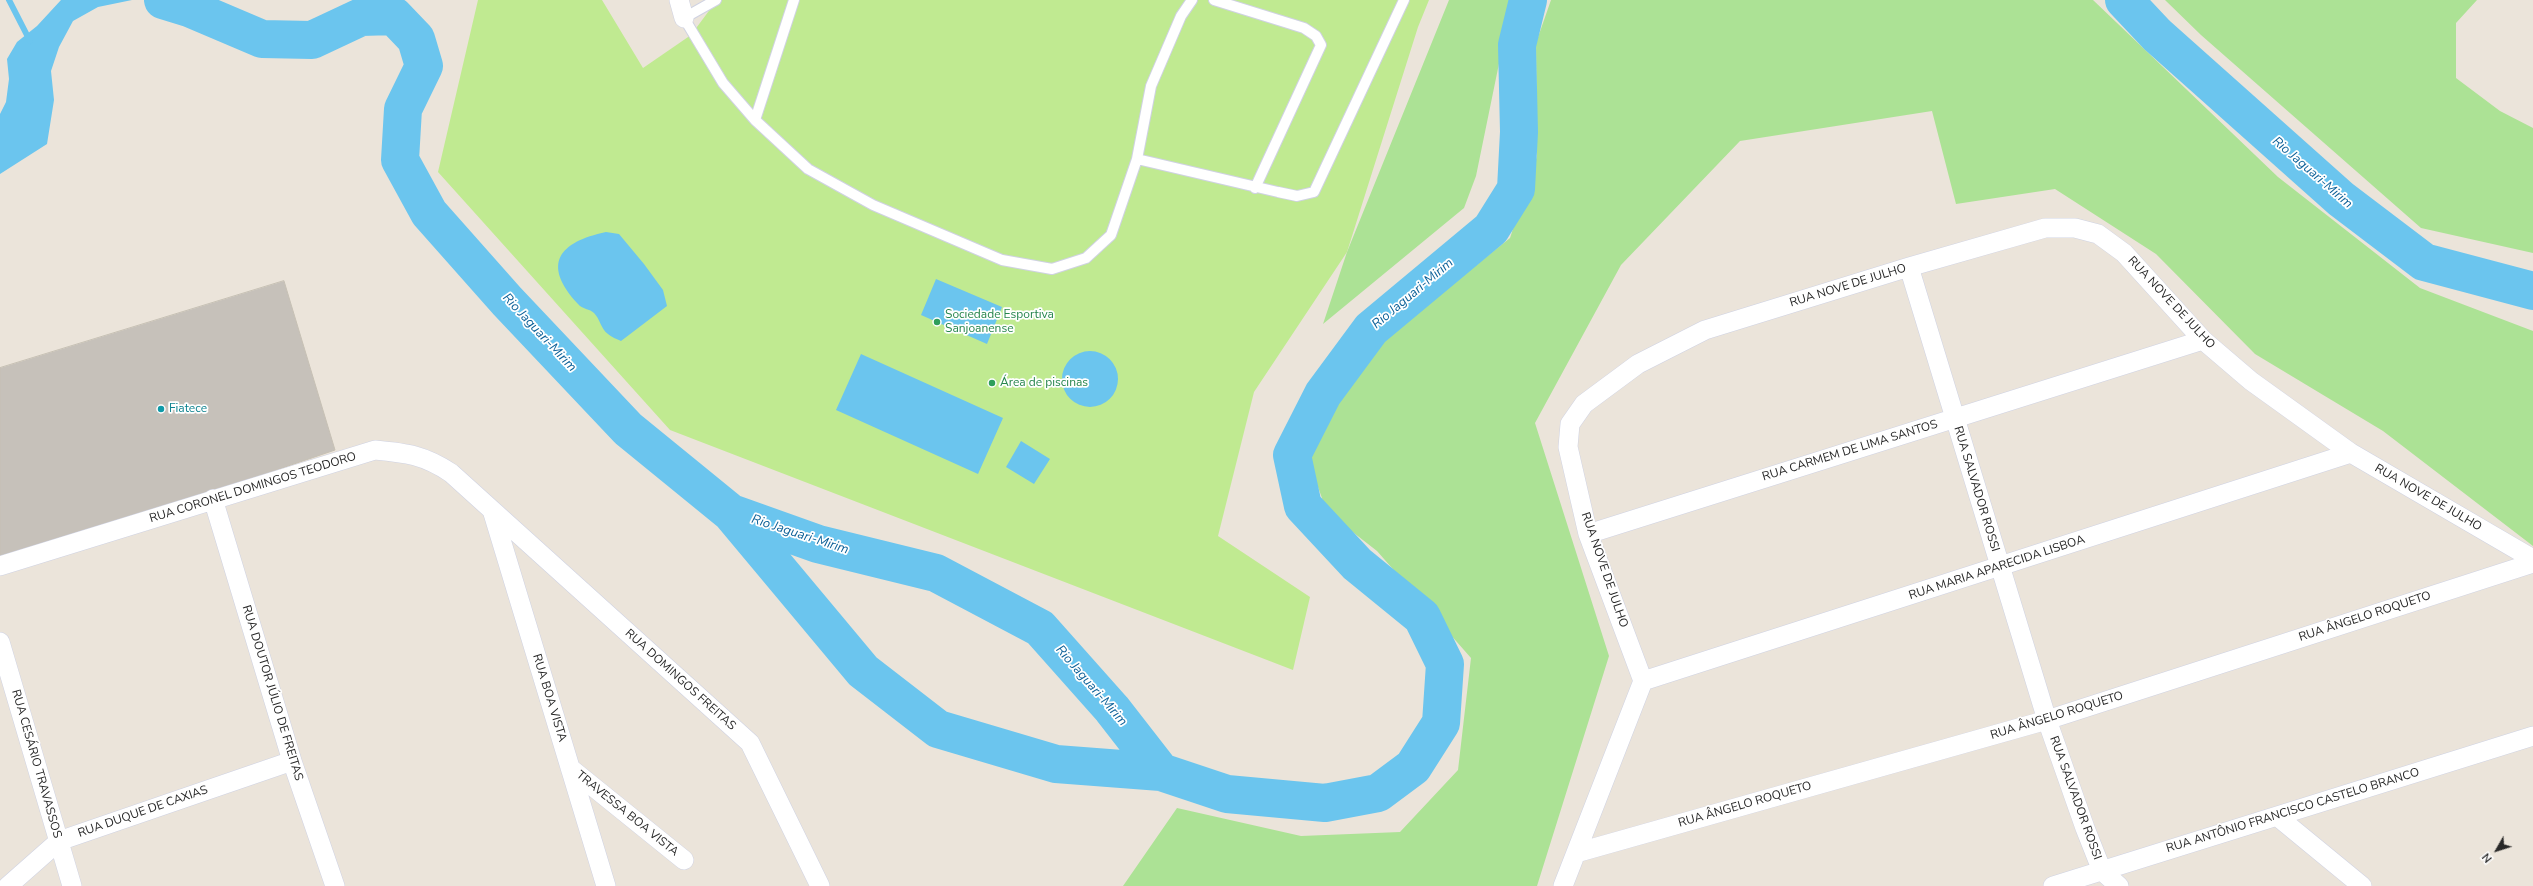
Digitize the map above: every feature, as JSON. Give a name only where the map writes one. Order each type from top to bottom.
[{"type":"street","points":[[679,0],[684,18]]},
{"type":"street","name":"RUA NOVE DE JULHO","points":[[1643,681],[1588,534],[1568,447],[1570,424],[1584,404],[1638,364],[1705,330],[1909,267],[2045,228],[2075,228],[2098,234],[2124,254],[2203,340],[2251,381],[2351,453],[2533,559]]},
{"type":"street","name":"RUA SALVADOR ROSSI","points":[[1909,267],[2047,720],[2085,828],[2102,871],[2119,886]]},
{"type":"street","name":"RUA CARMEM DE LIMA SANTOS","points":[[1588,534],[2203,340]]},
{"type":"street","name":"RUA CORONEL DOMINGOS TEODORO","points":[[0,566],[375,450],[411,453],[431,460],[451,473],[492,510]]},
{"type":"street","name":"RUA MARIA APARECIDA LISBOA","points":[[1643,681],[2351,453]]},
{"type":"street","name":"RUA DOUTOR JÚLIO DE FREITAS","points":[[213,499],[292,761],[335,886]]},
{"type":"street","name":"RUA BOA VISTA","points":[[492,510],[606,886]]},
{"type":"street","name":"RUA DOMINGOS FREITAS","points":[[492,510],[750,743],[820,886]]},
{"type":"street","name":"RUA ÂNGELO ROQUETO","points":[[1576,853],[2047,720],[2533,563]]},
{"type":"street","name":"RUA CESÁRIO TRAVASSOS","points":[[0,642],[72,886]]},
{"type":"street","points":[[1563,886],[1643,681]]},
{"type":"street","name":"RUA ANTÔNIO FRANCISCO CASTELO BRANCO","points":[[2053,886],[2278,817],[2533,736]]},
{"type":"street","name":"RUA DUQUE DE CAXIAS","points":[[8,886],[59,841],[292,761]]},
{"type":"street","name":"TRAVESSA BOA VISTA","points":[[570,768],[684,860]]},
{"type":"street","points":[[2278,817],[2362,886]]},
{"type":"lane","points":[[716,0],[684,18],[723,83],[755,120],[808,169],[873,205],[1002,260],[1052,269],[1086,258],[1111,235],[1137,159],[1151,86],[1181,16],[1192,0]]},
{"type":"lane","points":[[755,120],[794,0]]},
{"type":"lane","points":[[1214,0],[1304,28],[1316,36],[1321,44],[1256,188]]},
{"type":"lane","points":[[1137,159],[1256,188],[1297,196],[1314,192],[1404,0]]},
{"type":"green space","name":"Sociedade Esportiva Sanjoanense","points":[[478,0],[602,0],[643,68],[691,35],[717,0],[1429,0],[1418,27],[1347,252],[1254,392],[1218,536],[1310,597],[1293,670],[670,430],[438,172]]},
{"type":"green space","points":[[1449,0],[1512,0],[1476,176],[1464,208],[1323,324],[1347,252]]},
{"type":"green space","points":[[1551,0],[2093,0],[2278,177],[2420,288],[2533,331],[2533,546],[2383,431],[2255,354],[2156,254],[2055,189],[1956,204],[1932,111],[1740,141],[1621,265],[1535,423],[1609,656],[1537,886],[1123,886],[1177,808],[1301,836],[1400,832],[1458,770],[1471,658],[1377,551],[1327,512],[1305,451],[1370,350],[1510,238],[1537,156],[1536,43]]},
{"type":"green space","points":[[2165,0],[2477,0],[2456,23],[2456,78],[2500,111],[2533,128],[2533,253],[2421,228],[2201,35]]},
{"type":"water","points":[[61,0],[132,0],[98,7],[73,21],[59,47],[51,71],[54,100],[47,144],[0,174],[0,114],[6,102],[9,79],[7,59],[17,42],[37,26]]},
{"type":"water","points":[[606,232],[619,234],[644,264],[663,290],[667,306],[621,341],[606,332],[594,313],[578,304],[567,290],[560,277],[558,266],[560,257],[567,249],[590,236]]},
{"type":"water","points":[[936,279],[1002,307],[987,344],[921,315]]},
{"type":"water","points":[[1084,351],[1096,351],[1110,359],[1118,373],[1116,390],[1110,399],[1096,407],[1084,407],[1074,402],[1067,395],[1062,385],[1062,373],[1067,363],[1074,356]]},
{"type":"water","points":[[861,354],[1003,418],[978,474],[836,410]]},
{"type":"water","points":[[1021,441],[1050,459],[1034,484],[1006,467]]},
{"type":"building","name":"Fiatece","points":[[284,281],[335,450],[0,564],[0,368]]},
{"type":"waterway","points":[[9,0],[30,41]]},
{"type":"waterway","name":"Rio Jaguari-Mirim","points":[[163,0],[189,8],[262,39],[312,40],[361,17],[394,16],[416,39],[424,66],[403,109],[400,160],[429,213],[507,301],[628,429],[731,513],[818,544],[936,573],[1040,628],[1112,709],[1161,772],[1227,794],[1325,803],[1378,793],[1413,767],[1441,723],[1445,664],[1422,617],[1357,564],[1303,506],[1292,455],[1323,394],[1371,329],[1491,229],[1516,189],[1519,132],[1517,45],[1528,0]]},
{"type":"waterway","name":"Rio Jaguari-Mirim","points":[[2124,0],[2157,35],[2341,199],[2424,262],[2533,291]]},
{"type":"waterway","points":[[731,513],[863,671],[938,729],[1056,764],[1161,772]]},
{"type":"place","name":"Sociedade Esportiva Sanjoanense","points":[[937,322]]},
{"type":"place","name":"Área de piscinas","points":[[992,383]]},
{"type":"place","name":"Fiatece","points":[[161,409]]}]
